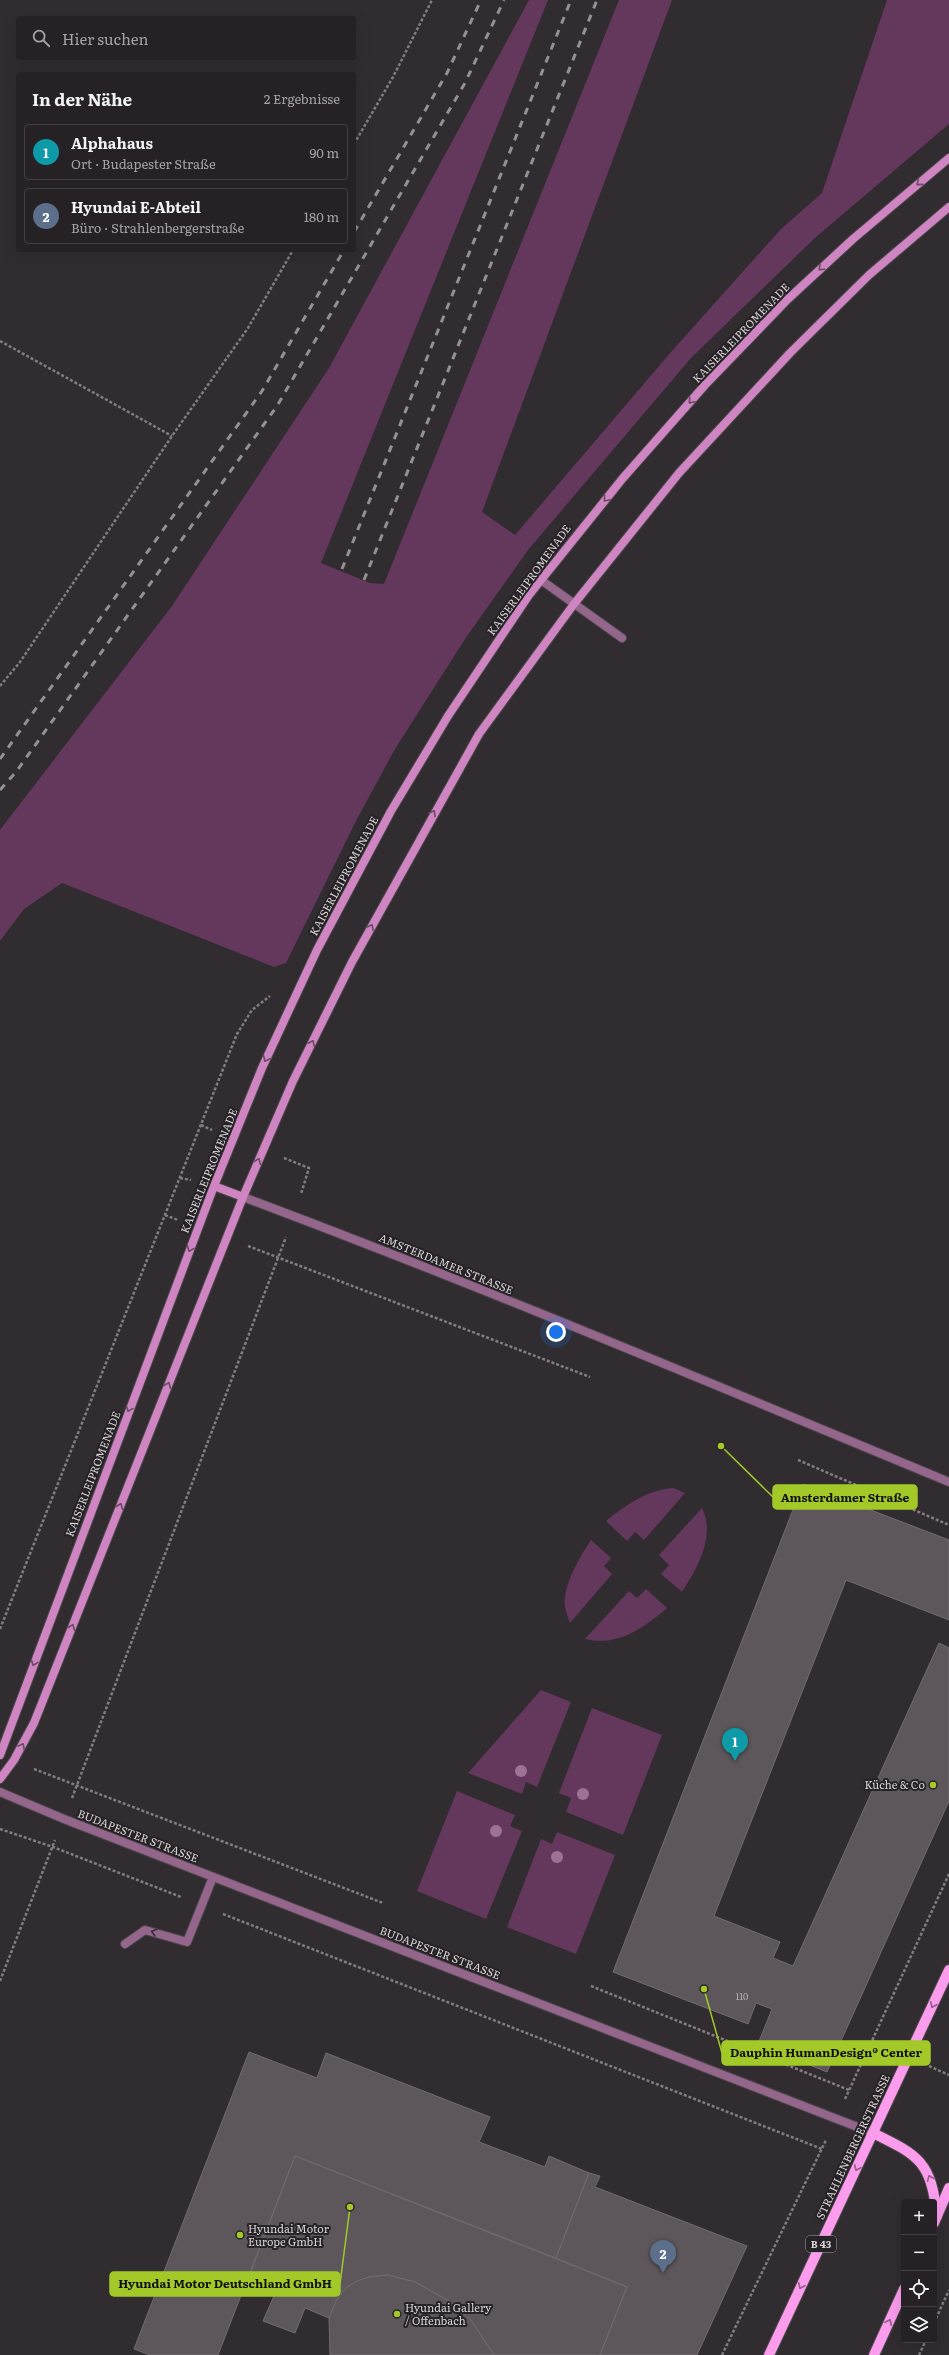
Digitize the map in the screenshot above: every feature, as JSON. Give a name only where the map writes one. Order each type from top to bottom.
[{"type":"main road","name":"KAISERLEIPROMENADE","points":[[0,1755],[214,1186],[262,1068],[316,950],[391,811],[448,716],[541,580],[623,478],[705,385],[788,299],[853,239],[949,158]]},
{"type":"main road","points":[[0,1779],[14,1760],[34,1723],[243,1197],[293,1081],[352,962],[421,835],[479,734],[574,604],[679,473],[790,353],[869,275],[949,207]]},
{"type":"main road","points":[[214,1186],[243,1197]]},
{"type":"main road","name":"STRAHLENBERGERSTRASSE","points":[[769,2355],[949,1970]]},
{"type":"main road","points":[[873,2133],[907,2149],[919,2159],[929,2175],[934,2189],[934,2199]]},
{"type":"main road","points":[[937,2215],[949,2188]]},
{"type":"main road","points":[[874,2355],[901,2296]]},
{"type":"street","points":[[541,580],[622,638]]},
{"type":"street","name":"AMSTERDAMER STRASSE","points":[[243,1197],[294,1215],[564,1323],[949,1482]]},
{"type":"street","name":"BUDAPESTER STRASSE","points":[[0,1792],[64,1819],[873,2133]]},
{"type":"street","points":[[125,1944],[145,1930],[187,1942],[213,1877]]},
{"type":"path","points":[[356,140],[392,77],[432,0]]},
{"type":"path","points":[[0,686],[20,662],[172,436],[248,328],[292,252]]},
{"type":"path","points":[[0,341],[172,436]]},
{"type":"path","points":[[0,1629],[237,1034],[252,1010],[275,993],[300,985]]},
{"type":"path","points":[[0,1981],[64,1819],[279,1257],[309,1168]]},
{"type":"path","points":[[165,1215],[198,1228]]},
{"type":"path","points":[[227,1238],[590,1377]]},
{"type":"path","points":[[798,1460],[949,1525]]},
{"type":"path","points":[[14,1760],[76,1786],[383,1903]]},
{"type":"path","points":[[0,1829],[53,1847],[202,1905],[822,2149]]},
{"type":"path","points":[[591,1986],[849,2090]]},
{"type":"path","points":[[872,2040],[889,2048]]},
{"type":"path","points":[[929,2066],[949,2075]]},
{"type":"path","points":[[937,2316],[949,2290]]},
{"type":"path","points":[[919,2355],[925,2343]]},
{"type":"shaded area","points":[[529,0],[548,0],[321,563],[370,583],[384,584],[619,0],[672,0],[482,512],[515,535],[671,352],[781,229],[822,193],[887,0],[949,0],[949,124],[816,237],[691,358],[528,550],[465,639],[395,749],[357,819],[286,963],[274,967],[62,883],[24,909],[0,941],[0,830],[172,606],[329,368]]},
{"type":"shaded area","points":[[673,1488],[685,1493],[644,1540],[635,1532],[627,1541],[606,1521],[637,1499],[663,1489]]},
{"type":"shaded area","points":[[702,1508],[706,1519],[706,1541],[699,1563],[682,1592],[661,1574],[669,1565],[659,1555]]},
{"type":"shaded area","points":[[591,1540],[611,1558],[604,1566],[612,1574],[570,1623],[565,1607],[566,1590],[577,1563]]},
{"type":"shaded area","points":[[646,1589],[667,1608],[639,1629],[619,1638],[597,1641],[585,1639],[629,1591],[637,1598]]},
{"type":"shaded area","points":[[541,1690],[571,1702],[537,1787],[526,1782],[522,1794],[468,1773]]},
{"type":"shaded area","points":[[592,1708],[662,1735],[623,1835],[566,1812],[571,1798],[559,1793]]},
{"type":"shaded area","points":[[457,1791],[515,1815],[510,1826],[522,1831],[486,1919],[417,1891]]},
{"type":"shaded area","points":[[557,1832],[615,1855],[576,1954],[507,1927],[541,1839],[552,1844]]},
{"type":"building","points":[[803,1484],[949,1540],[949,1620],[846,1580],[714,1916],[780,1942],[773,1958],[793,1966],[939,1643],[949,1648],[949,1801],[827,2072],[758,2044],[772,2009],[756,2003],[748,2024],[613,1972]]},
{"type":"building","points":[[249,2052],[317,2078],[326,2053],[490,2117],[479,2142],[545,2167],[549,2156],[589,2173],[556,2258],[295,2156],[218,2355],[150,2355],[134,2349]]},
{"type":"building","points":[[295,2156],[627,2287],[600,2355],[494,2355],[470,2319],[449,2301],[415,2282],[388,2275],[369,2277],[346,2288],[337,2299],[329,2318],[305,2308],[295,2333],[263,2321],[274,2296],[246,2285]]},
{"type":"building","points":[[589,2173],[600,2176],[595,2187],[747,2246],[697,2355],[600,2355],[627,2287],[556,2258]]},
{"type":"building","name":"Hyundai Gallery / Offenbach","points":[[388,2275],[415,2282],[449,2301],[470,2319],[494,2355],[330,2355],[329,2318],[337,2299],[346,2288],[357,2281],[369,2277]]},
{"type":"railway","points":[[356,229],[447,73],[481,0]]},
{"type":"railway","points":[[0,790],[16,772],[277,406],[465,83],[504,0]]},
{"type":"railway","points":[[342,569],[571,0]]},
{"type":"railway","points":[[364,580],[597,0]]},
{"type":"railway","points":[[0,759],[262,391],[343,252]]},
{"type":"place","name":"Amsterdamer Straße","points":[[721,1446]]},
{"type":"place","name":"Alphahaus","points":[[735,1761]]},
{"type":"place","name":"Küche & Co","points":[[933,1785]]},
{"type":"place","name":"Dauphin HumanDesign® Center","points":[[704,1989]]},
{"type":"place","name":"Hyundai Motor Deutschland GmbH","points":[[350,2207]]},
{"type":"place","name":"Hyundai Motor Europe GmbH","points":[[240,2235]]},
{"type":"place","name":"Hyundai E-Abteil","points":[[663,2273]]},
{"type":"place","name":"Hyundai Gallery / Offenbach","points":[[397,2314]]}]
